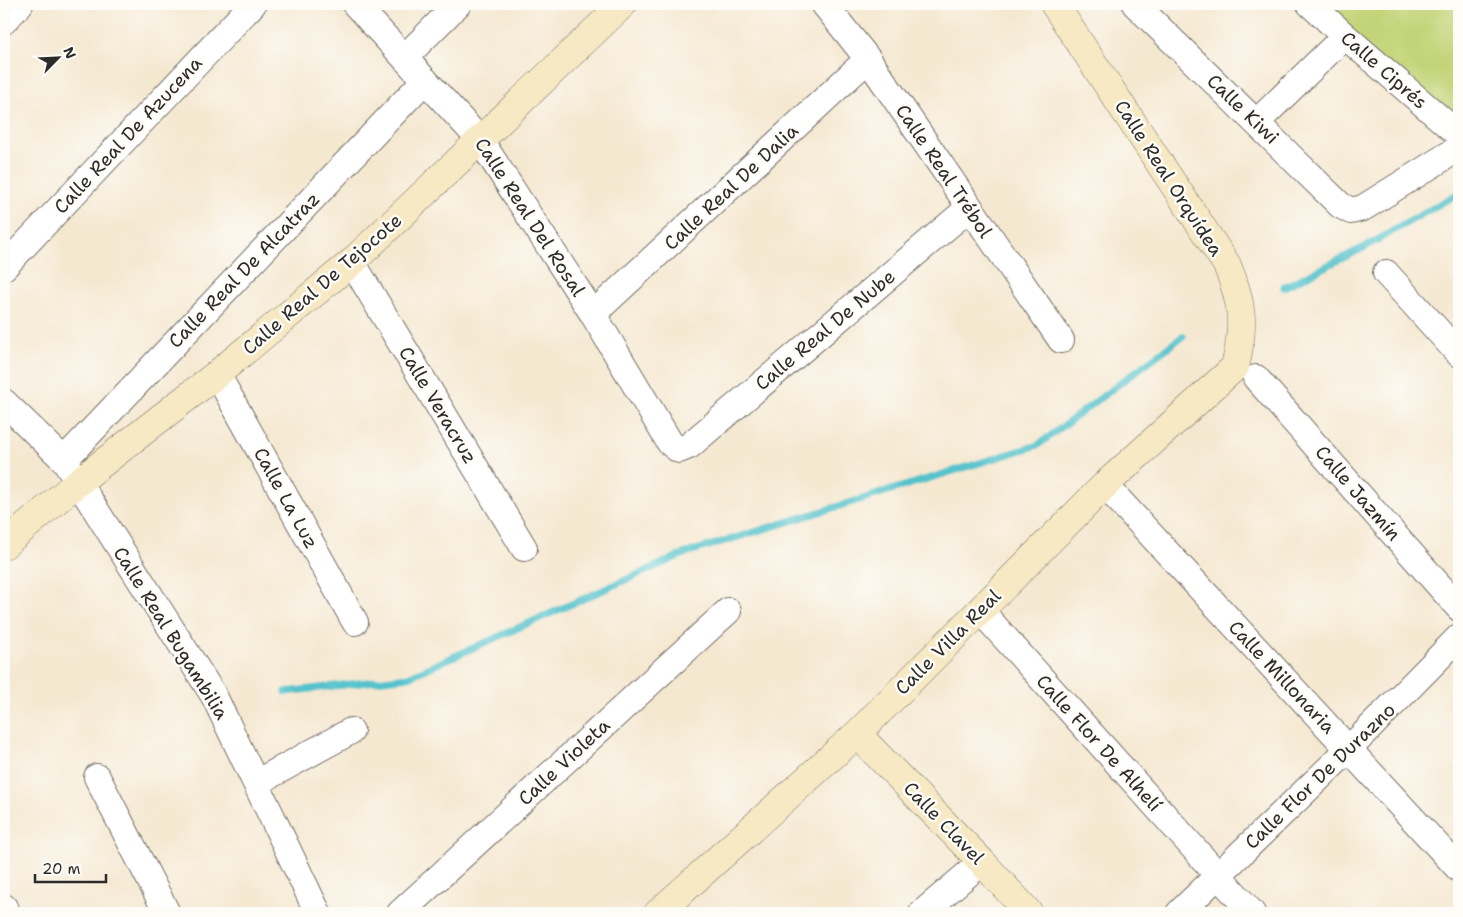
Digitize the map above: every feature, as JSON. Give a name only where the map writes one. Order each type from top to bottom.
[{"type":"street","points":[[4,21],[20,4]]},
{"type":"street","name":"Calle Real De Azucena","points":[[4,267],[253,4]]},
{"type":"street","name":"Calle Real Del Rosal","points":[[355,4],[480,140],[593,314],[670,443],[679,450]]},
{"type":"street","points":[[405,57],[458,4]]},
{"type":"street","name":"Calle Real De Tejocote","points":[[4,545],[71,471],[217,374],[352,262],[623,4]]},
{"type":"street","name":"Calle Real Trébol","points":[[824,4],[868,59],[1060,340]]},
{"type":"street","name":"Calle Real Orquídea","points":[[1054,4],[1226,265],[1237,288],[1241,310],[1246,372]]},
{"type":"street","name":"Calle Kiwi","points":[[1135,4],[1257,122],[1340,206],[1351,211],[1363,208],[1459,148]]},
{"type":"street","name":"Calle Ciprés","points":[[1310,4],[1459,134]]},
{"type":"street","points":[[1257,122],[1345,36]]},
{"type":"street","name":"Calle Real De Dalia","points":[[593,314],[868,59]]},
{"type":"street","name":"Calle Real De Alcatraz","points":[[71,471],[425,80]]},
{"type":"street","name":"Calle Real De Nube","points":[[679,450],[689,446],[969,208]]},
{"type":"street","name":"Calle Veracruz","points":[[352,262],[524,548]]},
{"type":"street","points":[[1386,273],[1459,354]]},
{"type":"street","name":"Calle Villa Real","points":[[658,913],[857,734],[1105,485],[1246,372]]},
{"type":"street","name":"Calle Jazmín","points":[[1246,372],[1459,608]]},
{"type":"street","name":"Calle La Luz","points":[[217,374],[356,622]]},
{"type":"street","name":"Calle Real Bugambilia","points":[[4,402],[71,471],[214,696],[318,913]]},
{"type":"street","name":"Calle Millonaria","points":[[1105,485],[1459,868]]},
{"type":"street","name":"Calle Violeta","points":[[400,913],[728,610]]},
{"type":"street","name":"Calle Flor De Alhelí","points":[[980,610],[1252,913]]},
{"type":"street","name":"Calle Flor De Durazno","points":[[1179,913],[1349,749],[1459,637]]},
{"type":"street","points":[[256,783],[351,732]]},
{"type":"street","name":"Calle Clavel","points":[[857,734],[1029,913]]},
{"type":"street","points":[[97,776],[168,913]]},
{"type":"street","points":[[922,913],[982,862]]},
{"type":"street","points":[[4,907],[7,913]]},
{"type":"green space","points":[[1319,4],[1459,4],[1459,130]]},
{"type":"waterway","points":[[1284,287],[1365,247],[1459,193]]},
{"type":"waterway","points":[[286,692],[408,677],[686,553],[1038,445],[1183,336]]}]
